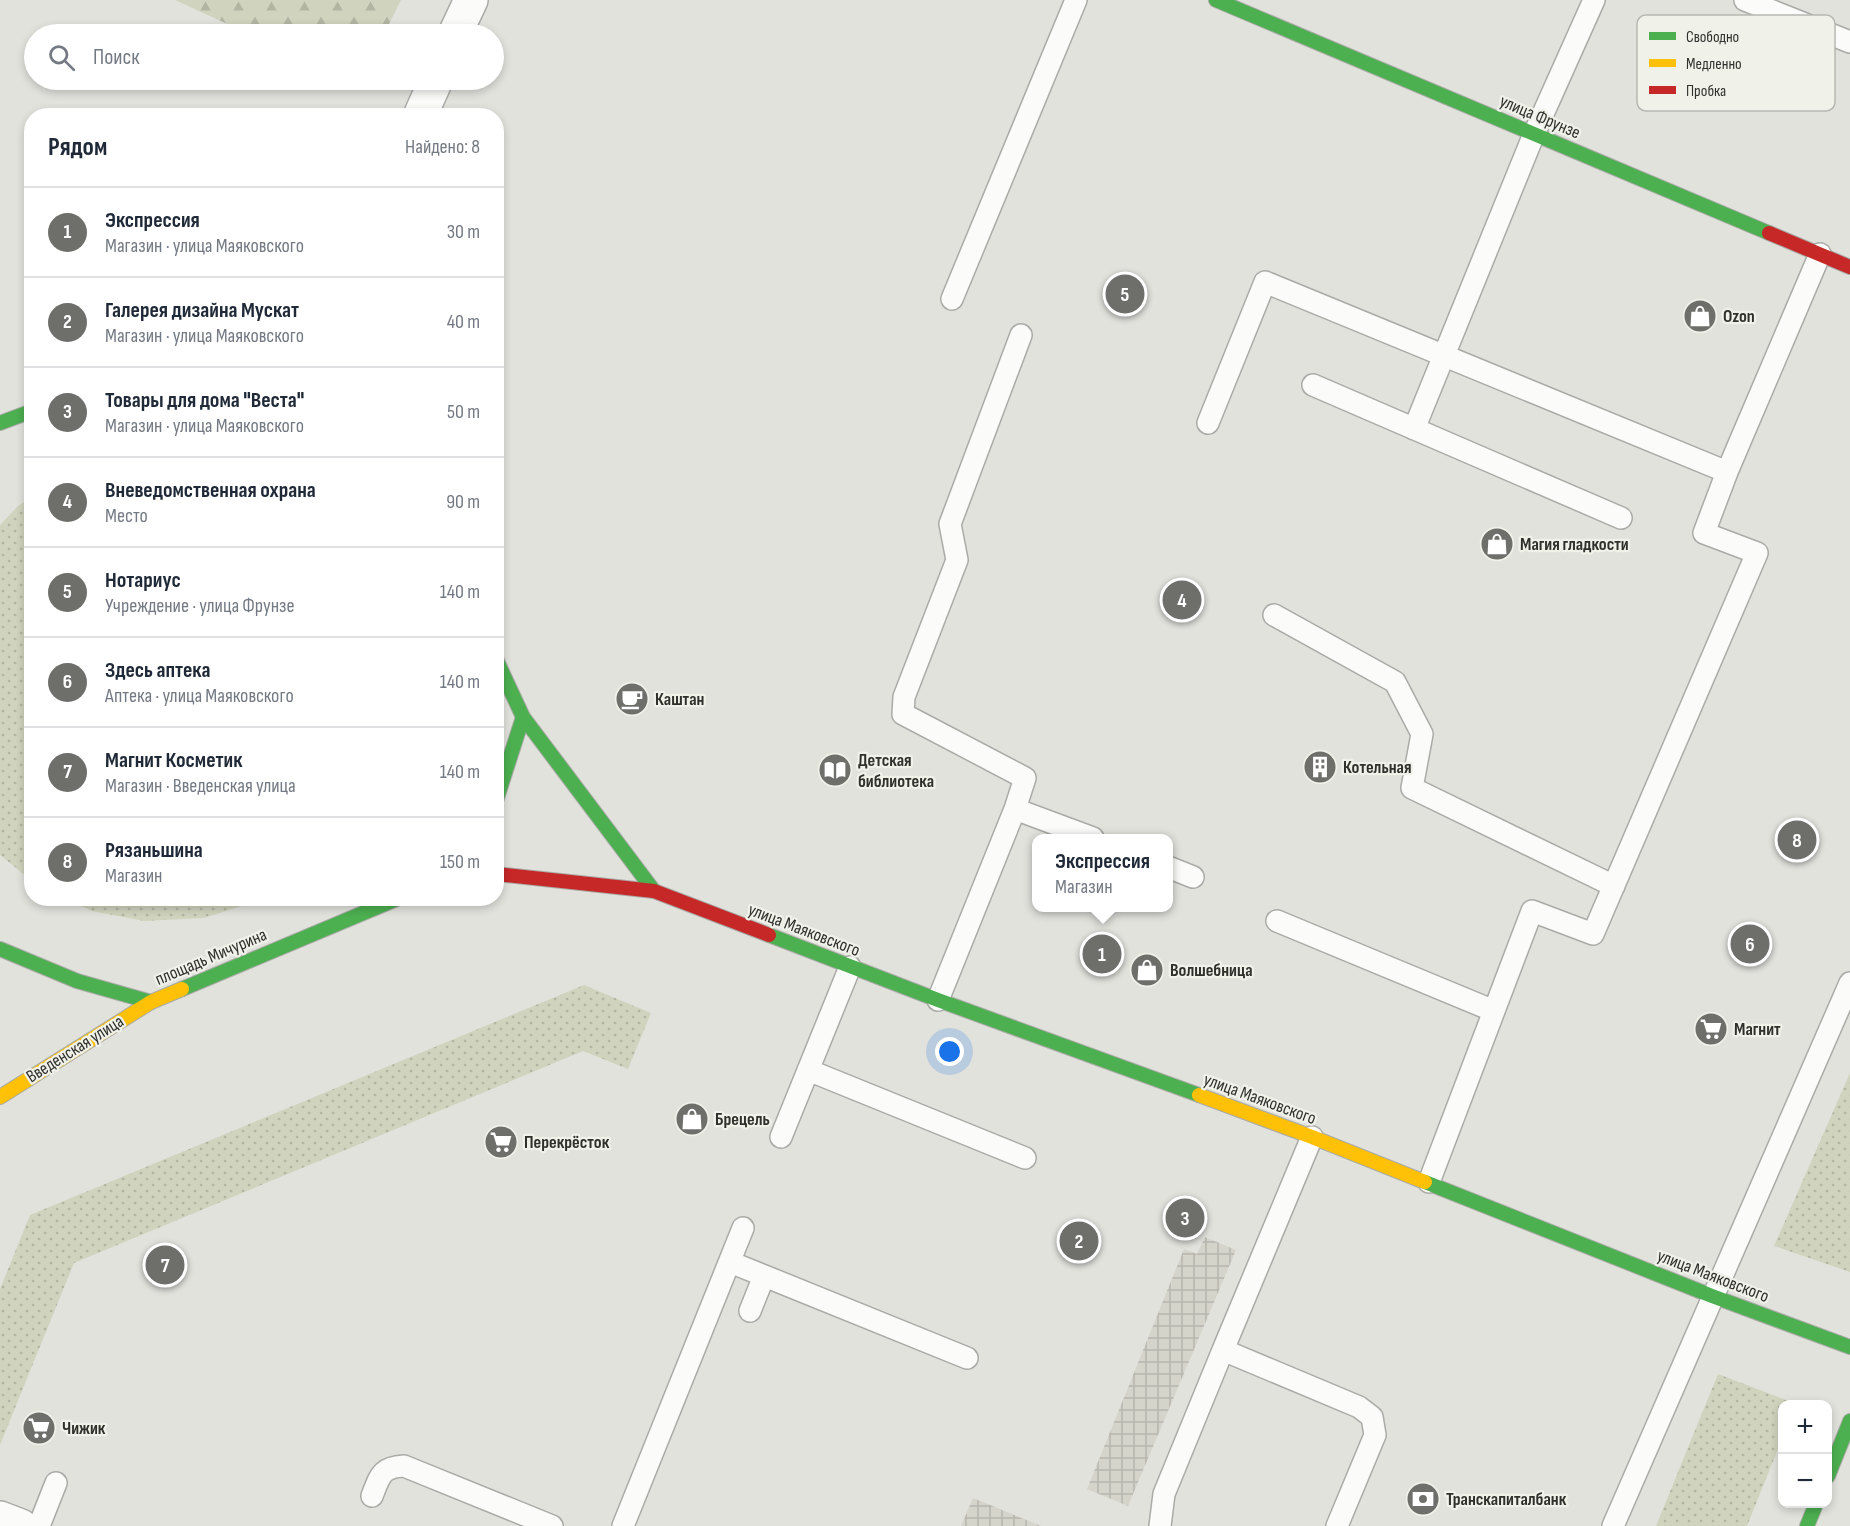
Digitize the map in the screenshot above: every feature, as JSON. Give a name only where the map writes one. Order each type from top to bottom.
[{"type":"street","points":[[460,24],[471,0]]},
{"type":"street","name":"улица Фрунзе","points":[[1216,0],[1850,267]]},
{"type":"street","points":[[424,108],[432,90]]},
{"type":"street","points":[[0,423],[24,414]]},
{"type":"street","points":[[504,676],[523,717],[654,891]]},
{"type":"street","points":[[504,776],[523,717]]},
{"type":"street","name":"улица Маяковского","points":[[504,875],[654,891],[938,1000],[1312,1137],[1712,1296],[1850,1347]]},
{"type":"street","name":"площадь Мичурина","points":[[0,949],[77,981],[151,1002],[380,906]]},
{"type":"street","name":"Введенская улица","points":[[0,1097],[151,1002]]},
{"type":"street","points":[[1832,1464],[1850,1420]]},
{"type":"street","points":[[1807,1526],[1814,1508]]},
{"type":"street","points":[[0,1518],[21,1526]]},
{"type":"lane","points":[[952,299],[1076,0]]},
{"type":"lane","points":[[1414,429],[1534,134],[1594,0]]},
{"type":"lane","points":[[1745,0],[1782,15]]},
{"type":"lane","points":[[1835,36],[1850,42]]},
{"type":"lane","points":[[1429,1182],[1532,911],[1593,934],[1757,553],[1704,533],[1727,472],[1820,254]]},
{"type":"lane","points":[[1208,423],[1265,282],[1727,472]]},
{"type":"lane","points":[[938,1000],[1025,778],[903,714],[904,697],[957,560],[950,524],[1021,335]]},
{"type":"lane","points":[[1313,386],[1621,518]]},
{"type":"lane","points":[[1274,615],[1395,682],[1422,734],[1412,789],[1614,886]]},
{"type":"lane","points":[[1015,808],[1083,834]]},
{"type":"lane","points":[[1173,869],[1193,877]]},
{"type":"lane","points":[[1277,921],[1494,1011]]},
{"type":"lane","points":[[781,1137],[850,967]]},
{"type":"lane","points":[[1613,1526],[1850,983]]},
{"type":"lane","points":[[808,1071],[1024,1158]]},
{"type":"lane","points":[[1160,1526],[1164,1494],[1312,1137]]},
{"type":"lane","points":[[623,1526],[744,1228]]},
{"type":"lane","points":[[730,1262],[968,1358]]},
{"type":"lane","points":[[750,1311],[764,1276]]},
{"type":"lane","points":[[1224,1350],[1359,1407],[1372,1417],[1375,1435],[1337,1526]]},
{"type":"lane","points":[[372,1496],[380,1475],[390,1467],[404,1466],[552,1526]]},
{"type":"lane","points":[[39,1526],[56,1483]]},
{"type":"shaded area","points":[[1205,1237],[1236,1250],[1128,1506],[1087,1489],[1184,1249],[1197,1254]]},
{"type":"shaded area","points":[[973,1498],[1041,1526],[961,1526]]},
{"type":"green space","points":[[175,0],[401,0],[389,24],[227,24]]},
{"type":"green space","points":[[24,502],[24,874],[0,855],[0,525]]},
{"type":"green space","points":[[81,906],[242,906],[204,918],[144,921],[92,911]]},
{"type":"green space","points":[[584,985],[651,1013],[628,1069],[583,1051],[74,1263],[0,1445],[0,1289],[30,1215]]},
{"type":"green space","points":[[1850,1073],[1850,1272],[1774,1246]]},
{"type":"green space","points":[[1718,1374],[1786,1400],[1778,1400],[1778,1449],[1747,1526],[1656,1526]]},
{"type":"traffic: fast","points":[[1216,0],[1769,233]]},
{"type":"traffic: fast","points":[[0,423],[24,414]]},
{"type":"traffic: fast","points":[[504,676],[523,717],[654,891]]},
{"type":"traffic: fast","points":[[504,776],[523,717]]},
{"type":"traffic: fast","points":[[182,989],[380,906]]},
{"type":"traffic: fast","points":[[769,935],[938,1000],[1199,1095]]},
{"type":"traffic: fast","points":[[0,949],[77,981],[151,1002]]},
{"type":"traffic: fast","points":[[1425,1182],[1712,1296],[1850,1347]]},
{"type":"traffic: fast","points":[[1832,1466],[1850,1421]]},
{"type":"traffic: fast","points":[[1807,1526],[1814,1508]]},
{"type":"traffic: slow","points":[[0,1097],[151,1002],[182,989]]},
{"type":"traffic: slow","points":[[1199,1095],[1425,1182]]},
{"type":"traffic: jam","points":[[1769,233],[1850,267]]},
{"type":"traffic: jam","points":[[504,875],[654,891],[769,935]]},
{"type":"place","name":"Нотариус","points":[[1125,294]]},
{"type":"place","name":"Ozon","points":[[1700,316]]},
{"type":"place","name":"Магия гладкости","points":[[1497,544]]},
{"type":"place","name":"Вневедомственная охрана","points":[[1182,600]]},
{"type":"place","name":"Каштан","points":[[632,699]]},
{"type":"place","name":"Котельная","points":[[1320,767]]},
{"type":"place","name":"Детская библиотека","points":[[835,770]]},
{"type":"place","name":"Рязаньшина","points":[[1797,840]]},
{"type":"place","name":"Здесь аптека","points":[[1750,944]]},
{"type":"place","name":"Экспрессия","points":[[1102,954]]},
{"type":"place","name":"Волшебница","points":[[1147,970]]},
{"type":"place","name":"Магнит","points":[[1711,1029]]},
{"type":"place","name":"Брецель","points":[[692,1119]]},
{"type":"place","name":"Перекрёсток","points":[[501,1142]]},
{"type":"place","name":"Товары для дома \"Веста\"","points":[[1185,1218]]},
{"type":"place","name":"Галерея дизайна Мускат","points":[[1079,1241]]},
{"type":"place","name":"Магнит Косметик","points":[[165,1265]]},
{"type":"place","name":"Чижик","points":[[39,1428]]},
{"type":"place","name":"Транскапиталбанк","points":[[1423,1499]]}]
